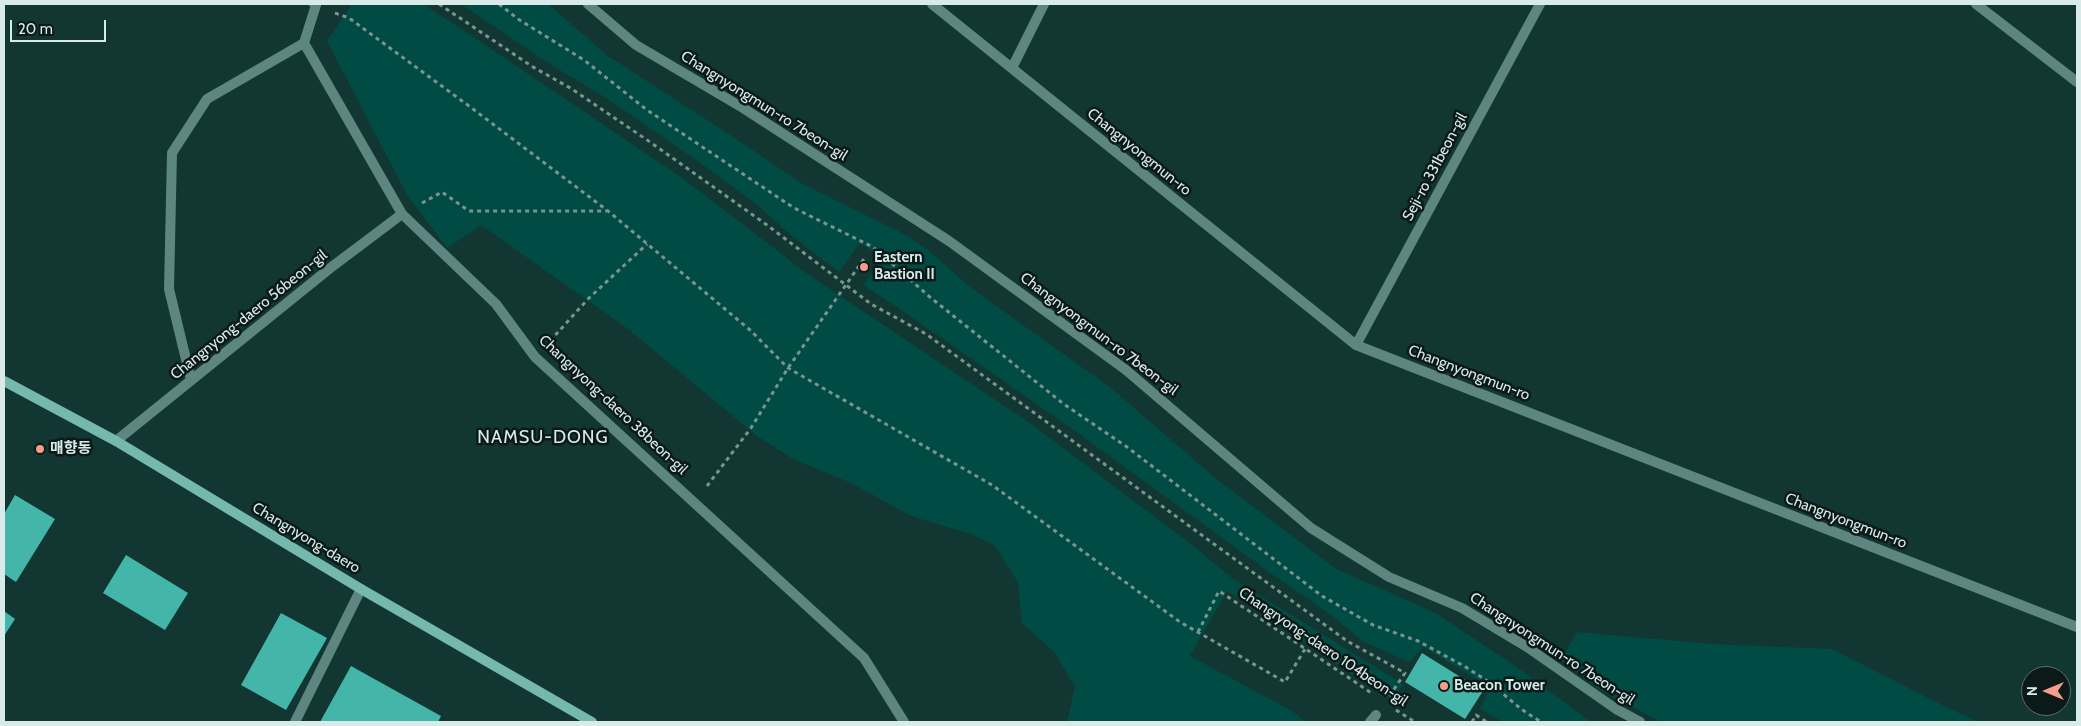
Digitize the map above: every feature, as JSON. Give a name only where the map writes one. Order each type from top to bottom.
[{"type":"street","name":"Changnyongmun-ro 7beon-gil","points":[[588,4],[636,45],[743,108],[957,247],[1126,370],[1311,528],[1389,577],[1462,608],[1527,647],[1616,709],[1640,722]]},
{"type":"street","name":"Changnyongmun-ro","points":[[932,4],[1356,345],[2077,627]]},
{"type":"street","points":[[1012,68],[1044,4]]},
{"type":"street","name":"Seji-ro 331beon-gil","points":[[1356,345],[1540,4]]},
{"type":"street","points":[[1976,4],[2077,82]]},
{"type":"street","points":[[191,380],[169,289],[172,153],[207,99],[304,43],[315,5]]},
{"type":"street","name":"Changnyong-daero 38beon-gil","points":[[304,43],[402,214],[496,304],[536,357],[864,658],[904,722]]},
{"type":"street","name":"Changnyong-daero 56beon-gil","points":[[116,441],[329,269],[402,214]]},
{"type":"street","name":"Changnyong-daero","points":[[4,381],[116,441],[361,589],[592,722]]},
{"type":"street","points":[[295,722],[361,589]]},
{"type":"path","points":[[439,4],[533,67],[572,89],[650,142],[767,225],[871,304],[926,334],[1347,641],[1405,673],[1385,703]]},
{"type":"path","points":[[499,4],[518,19],[584,60],[647,110],[794,208],[873,247],[931,298],[1065,405],[1134,453],[1322,596],[1372,625],[1418,641],[1464,666],[1489,682],[1521,709],[1541,722]]},
{"type":"path","points":[[315,5],[348,18],[608,211],[750,330],[788,368],[992,485],[1180,622],[1285,682],[1305,649]]},
{"type":"path","points":[[442,192],[469,211],[608,211]]},
{"type":"path","points":[[536,357],[588,299],[647,244]]},
{"type":"path","points":[[694,503],[751,428],[788,368],[866,256]]},
{"type":"path","name":"Changryong-daero 104beon-gil","points":[[1198,632],[1219,591],[1377,697]]},
{"type":"path","name":"Changryong-daero 104beon-gil","points":[[1393,708],[1415,722]]},
{"type":"path","points":[[1472,722],[1476,715],[1487,722]]},
{"type":"shaded area","points":[[352,4],[423,4],[469,34],[681,177],[809,275],[1030,423],[1195,547],[1233,579],[1403,684],[1394,702],[1227,591],[1190,656],[1292,711],[1306,722],[1067,722],[1075,687],[1054,652],[1022,623],[1018,582],[994,545],[971,534],[911,516],[851,483],[793,459],[757,436],[628,329],[481,225],[447,248],[407,195],[327,41]]},
{"type":"shaded area","points":[[461,4],[548,4],[608,56],[801,183],[902,233],[927,249],[970,287],[1111,388],[1214,477],[1336,569],[1434,612],[1511,663],[1591,722],[1503,722],[1480,709],[1490,687],[1423,647],[1409,662],[1364,642],[1331,615],[1068,426],[863,285],[881,259],[870,249],[859,244],[839,272],[793,237],[756,204],[696,160],[609,100],[548,63]]},
{"type":"shaded area","points":[[1577,632],[1712,644],[1832,649],[1979,722],[1661,722],[1600,690],[1561,660]]},
{"type":"building","points":[[15,495],[55,519],[16,582],[4,574],[4,514]]},
{"type":"building","points":[[126,555],[188,593],[165,630],[103,593]]},
{"type":"building","points":[[4,611],[15,619],[4,636]]},
{"type":"building","points":[[281,613],[327,638],[286,710],[241,685]]},
{"type":"building","name":"Beacon Tower","points":[[1422,653],[1483,691],[1465,719],[1405,682]]},
{"type":"building","points":[[351,666],[441,716],[438,722],[320,722]]},
{"type":"place","name":"Eastern Bastion II","points":[[864,267]]},
{"type":"place","name":"매향동","points":[[40,449]]},
{"type":"place","name":"Beacon Tower","points":[[1444,686]]},
{"type":"district","name":"NAMSU-DONG","points":[[543,438]]}]
